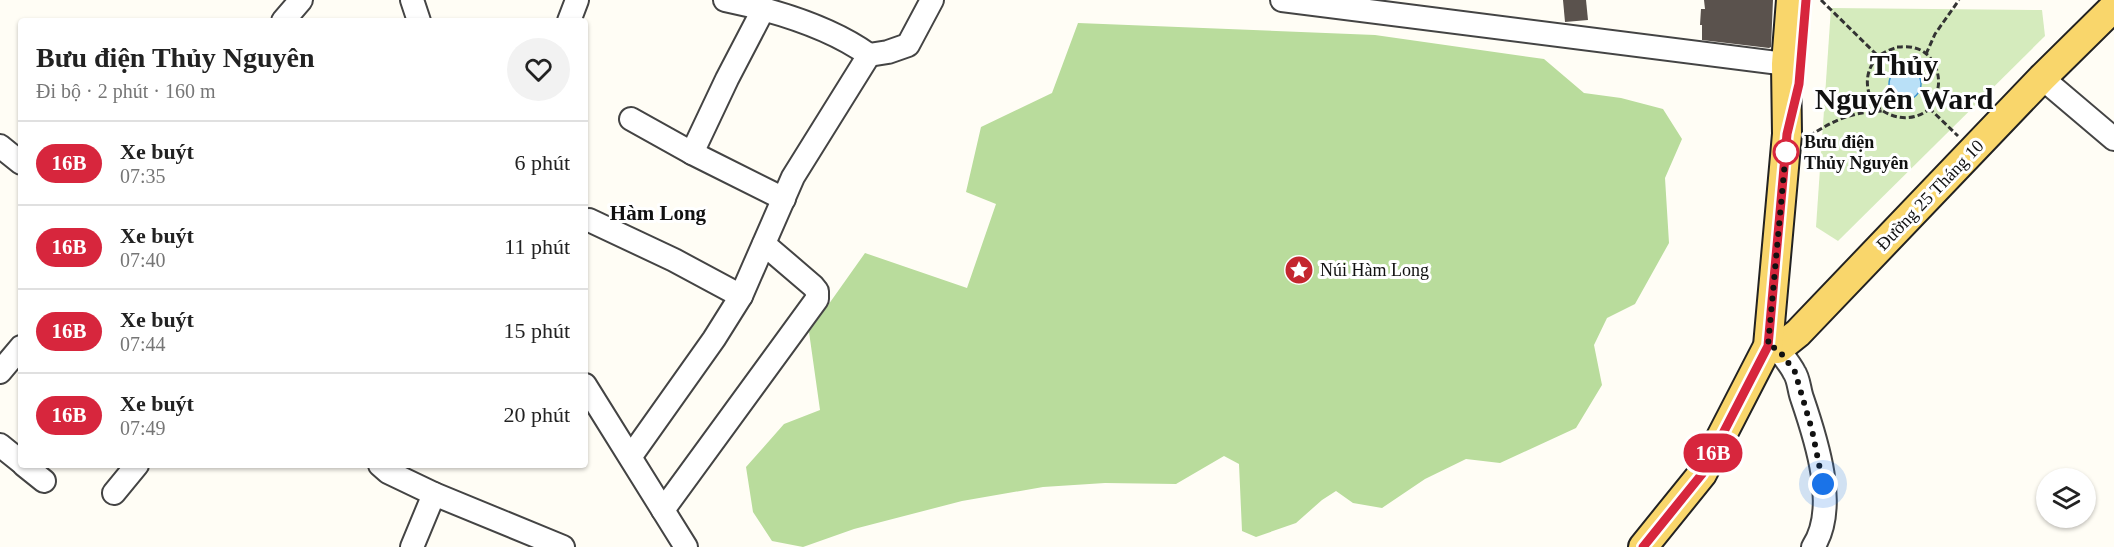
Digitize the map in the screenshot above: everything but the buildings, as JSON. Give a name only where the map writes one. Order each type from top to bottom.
[{"type":"main road","points":[[1643,547],[1702,474],[1773,347],[1786,142],[1786,64],[1791,0]]},
{"type":"main road","points":[[1786,142],[1799,84],[1806,0]]},
{"type":"main road","name":"Đường 25 Tháng 10","points":[[1773,347],[1798,333],[2042,78],[2114,7]]},
{"type":"street","points":[[286,18],[301,0]]},
{"type":"street","points":[[412,0],[418,18]]},
{"type":"street","points":[[570,18],[577,0]]},
{"type":"street","points":[[725,0],[764,8],[848,42],[869,55],[888,52],[908,45],[932,0]]},
{"type":"street","points":[[1282,0],[1786,64]]},
{"type":"street","points":[[692,153],[764,8]]},
{"type":"street","points":[[631,456],[714,339],[741,296],[793,177],[869,55]]},
{"type":"street","points":[[2042,78],[2114,139]]},
{"type":"street","points":[[631,119],[692,153],[784,199]]},
{"type":"street","points":[[0,146],[18,161]]},
{"type":"street","points":[[589,220],[674,260],[741,296]]},
{"type":"street","points":[[663,510],[817,299],[817,291],[813,286],[764,244]]},
{"type":"street","points":[[1773,347],[1795,372],[1812,430],[1823,484],[1826,506],[1823,525],[1813,547]]},
{"type":"street","points":[[0,372],[18,351]]},
{"type":"street","points":[[588,390],[686,547]]},
{"type":"street","points":[[0,445],[18,460]]},
{"type":"street","points":[[28,468],[44,481]]},
{"type":"street","points":[[114,493],[135,468]]},
{"type":"street","points":[[383,468],[434,494],[563,547]]},
{"type":"street","points":[[412,547],[434,494]]},
{"type":"path","points":[[1821,0],[1878,56]]},
{"type":"path","points":[[1926,54],[1935,34],[1959,0]]},
{"type":"path","points":[[1897,47],[1916,48],[1926,54],[1930,56],[1940,76],[1937,94],[1929,108],[1914,116],[1901,118],[1885,114],[1874,103],[1868,89],[1868,70],[1878,56],[1897,47]]},
{"type":"path","points":[[1929,108],[1972,151]]},
{"type":"path","points":[[1786,142],[1843,117],[1882,111]]},
{"type":"green space","points":[[1831,8],[2042,10],[2045,36],[1838,241],[1816,227]]},
{"type":"green space","points":[[1078,23],[1375,35],[1544,59],[1584,93],[1621,98],[1663,109],[1682,139],[1665,178],[1669,243],[1635,304],[1607,318],[1594,345],[1602,385],[1576,428],[1500,463],[1466,459],[1425,479],[1382,508],[1353,503],[1336,491],[1296,523],[1256,537],[1242,531],[1239,464],[1224,456],[1176,484],[1105,483],[1043,487],[962,501],[854,529],[803,547],[772,541],[753,512],[746,467],[784,424],[820,410],[809,332],[865,253],[967,288],[996,204],[966,192],[981,127],[1052,93]]},
{"type":"water","points":[[1905,68],[1916,73],[1921,84],[1916,95],[1905,100],[1894,95],[1889,84],[1894,73]]},
{"type":"bus line","name":"16B","points":[[1643,547],[1702,474],[1768,346],[1787,134],[1799,84],[1806,0]]},
{"type":"place","name":"Bưu điện Thủy Nguyên","points":[[1786,152]]},
{"type":"place","name":"Núi Hàm Long","points":[[1299,270]]},
{"type":"district","name":"Thủy Nguyên Ward","points":[[1904,82]]},
{"type":"district","name":"Hàm Long","points":[[658,213]]},
{"type":"route","points":[[1786,152],[1786,150],[1768,346],[1778,349],[1795,372],[1812,430],[1823,484]]}]
